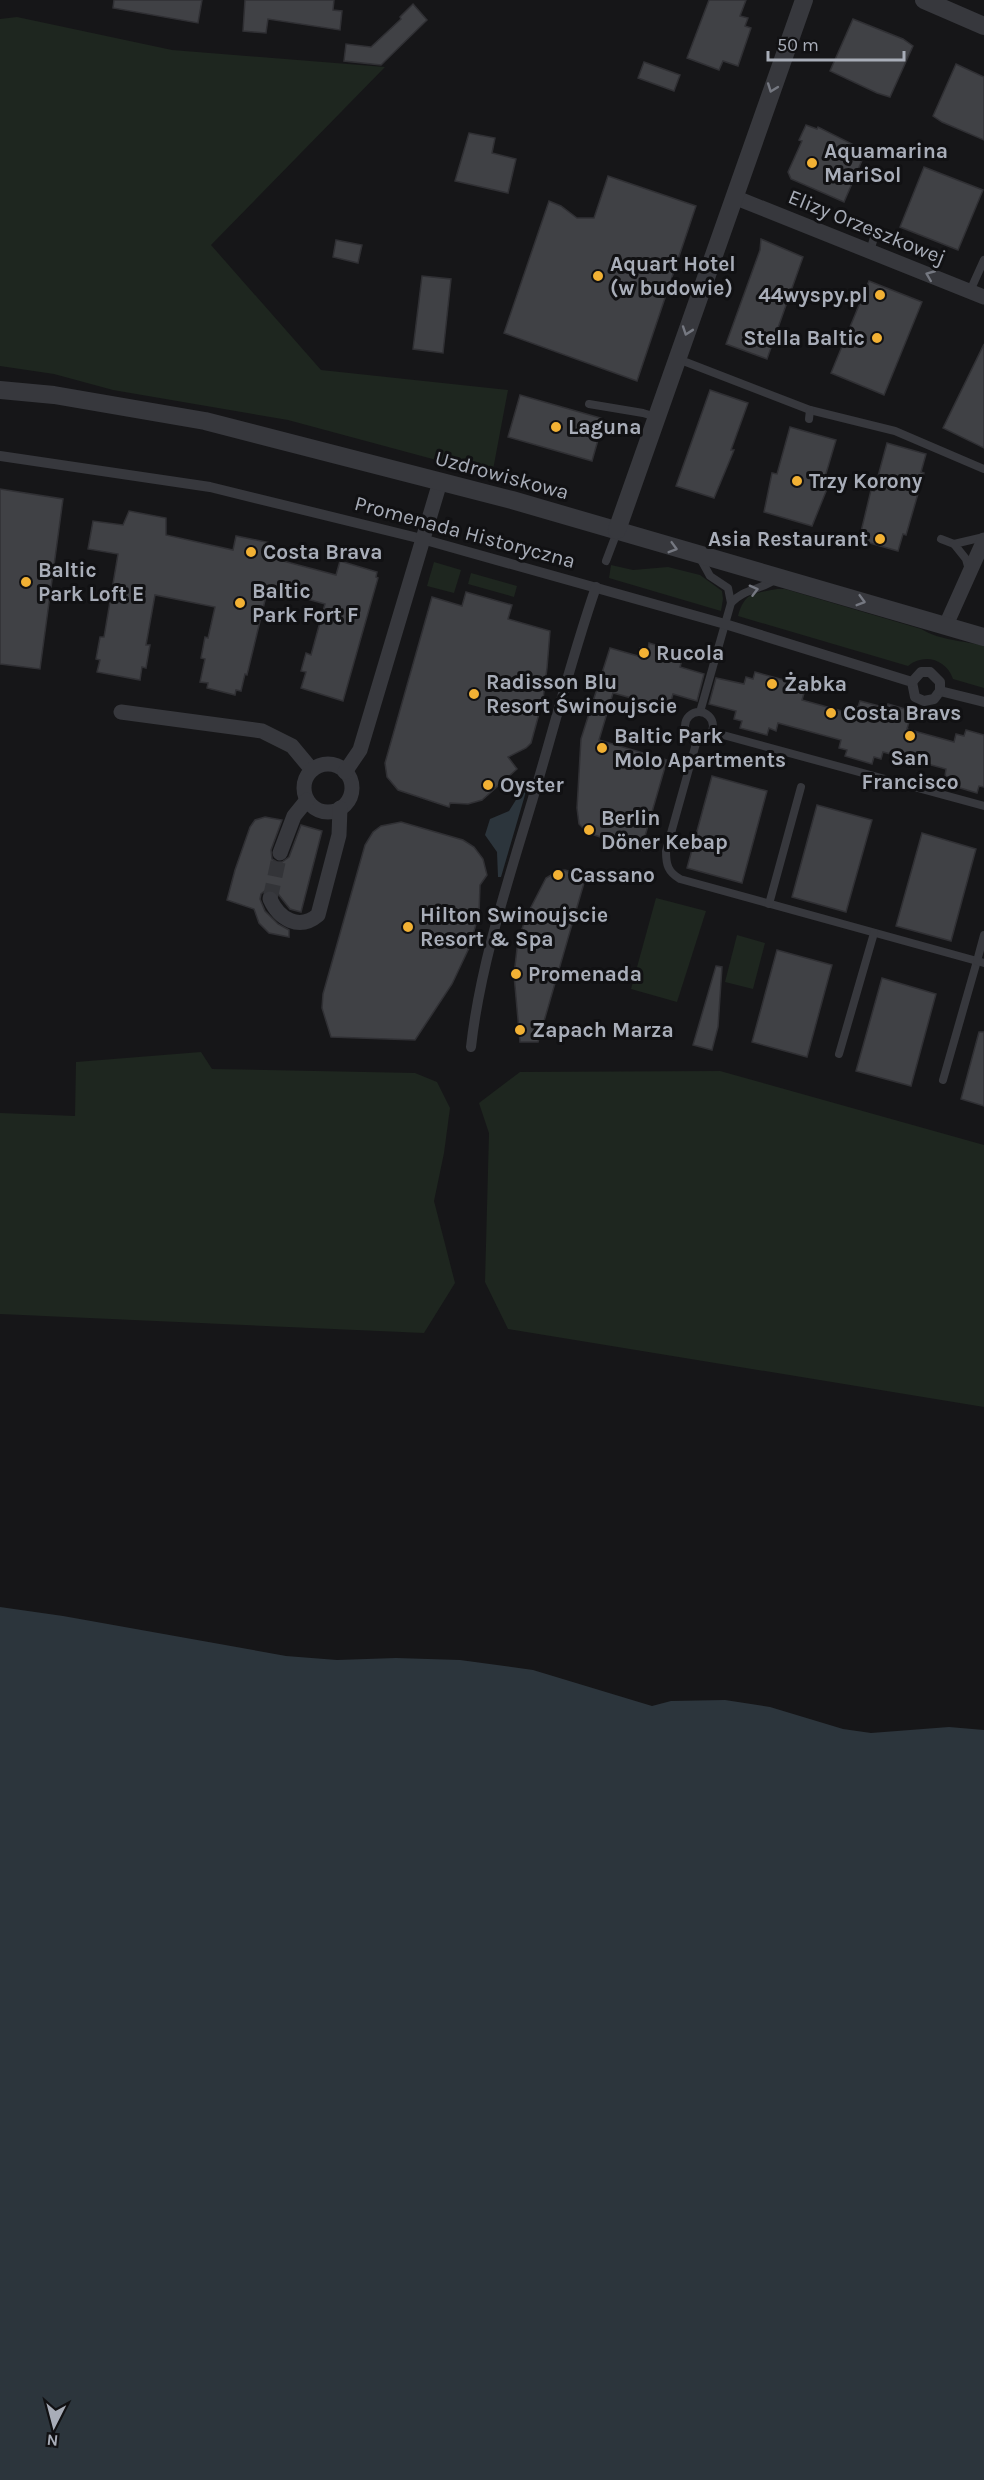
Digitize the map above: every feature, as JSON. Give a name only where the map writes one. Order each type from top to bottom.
[{"type":"street","points":[[617,530],[804,0]]},
{"type":"street","points":[[924,0],[984,26]]},
{"type":"street","name":"Elizy Orzeszkowej","points":[[734,197],[977,294]]},
{"type":"street","name":"Uzdrowiskowa","points":[[0,390],[54,395],[204,421],[617,530],[984,637]]},
{"type":"street","name":"Promenada Historyczna","points":[[0,456],[210,487],[423,539],[725,624],[912,682]]},
{"type":"street","points":[[345,772],[360,750],[440,482]]},
{"type":"street","points":[[946,625],[984,538]]},
{"type":"street","points":[[471,1047],[475,1009],[484,973],[596,587]]},
{"type":"street","name":"Promenada Historyczna","points":[[921,672],[930,672],[940,682],[940,691],[934,699],[924,701],[915,697],[912,682],[921,672]]},
{"type":"street","name":"Promenada Historyczna","points":[[940,691],[984,702]]},
{"type":"street","points":[[121,712],[262,731],[292,746],[312,770]]},
{"type":"street","points":[[326,764],[334,765],[345,772],[352,789],[349,799],[340,808],[333,811],[318,810],[307,800],[303,788],[304,781],[312,770],[326,764]]},
{"type":"street","points":[[280,853],[294,816],[307,800]]},
{"type":"street","points":[[270,899],[276,912],[292,921],[305,923],[318,915],[339,835],[340,808]]},
{"type":"lane","points":[[870,251],[876,231]]},
{"type":"lane","points":[[977,294],[984,260]]},
{"type":"lane","points":[[678,359],[810,410],[895,431],[984,469]]},
{"type":"lane","points":[[589,404],[657,417]]},
{"type":"lane","points":[[808,419],[810,410]]},
{"type":"lane","points":[[606,561],[617,530]]},
{"type":"lane","points":[[940,539],[954,544],[984,538]]},
{"type":"lane","points":[[954,544],[966,559],[969,572]]},
{"type":"lane","points":[[699,555],[710,576],[728,588],[731,603],[700,712]]},
{"type":"lane","points":[[731,603],[744,592],[759,589],[778,577]]},
{"type":"lane","points":[[700,712],[711,719],[712,732],[706,738],[697,740],[688,734],[685,724],[690,715],[700,712]]},
{"type":"lane","points":[[712,732],[984,806]]},
{"type":"lane","points":[[697,740],[666,851],[666,865],[671,874],[680,879],[980,962]]},
{"type":"lane","points":[[769,904],[801,788]]},
{"type":"lane","points":[[839,1054],[874,933]]},
{"type":"lane","points":[[943,1080],[980,962],[984,935]]},
{"type":"shaded area","points":[[17,17],[172,50],[385,67],[211,245],[321,370],[508,390],[492,475],[288,420],[113,390],[54,374],[0,366],[0,19]]},
{"type":"shaded area","points":[[434,562],[461,570],[454,593],[427,586]]},
{"type":"shaded area","points":[[611,565],[633,570],[668,567],[700,575],[722,591],[721,611],[609,578]]},
{"type":"shaded area","points":[[471,573],[517,586],[514,597],[468,584]]},
{"type":"shaded area","points":[[785,589],[921,629],[944,638],[984,646],[984,688],[953,679],[945,667],[934,660],[921,660],[908,666],[738,616],[747,598],[756,593]]},
{"type":"shaded area","points":[[524,787],[527,788],[501,877],[498,877],[497,852],[485,835],[490,819],[509,811]]},
{"type":"shaded area","points":[[656,898],[706,911],[677,1002],[631,989]]},
{"type":"shaded area","points":[[737,935],[765,943],[753,989],[725,982]]},
{"type":"shaded area","points":[[201,1052],[212,1069],[415,1073],[437,1082],[450,1108],[434,1201],[455,1283],[424,1333],[0,1314],[0,1113],[75,1116],[76,1062]]},
{"type":"shaded area","points":[[720,1071],[984,1145],[984,1407],[508,1329],[485,1282],[489,1133],[479,1103],[520,1072]]},
{"type":"shaded area","points":[[0,1607],[286,1656],[337,1660],[396,1658],[460,1660],[533,1670],[652,1706],[671,1701],[725,1700],[770,1707],[843,1729],[871,1733],[949,1727],[984,1730],[984,2480],[0,2480]]},
{"type":"building","points":[[114,0],[202,0],[198,23],[113,8]]},
{"type":"building","points":[[245,0],[334,0],[333,10],[342,11],[340,30],[268,19],[266,33],[243,31]]},
{"type":"building","points":[[709,0],[746,0],[740,16],[748,18],[745,26],[751,28],[738,66],[723,61],[719,70],[687,58]]},
{"type":"building","points":[[413,4],[427,20],[381,65],[344,61],[346,44],[371,47],[401,19],[400,17]]},
{"type":"building","points":[[853,19],[903,39],[913,46],[890,97],[830,71]]},
{"type":"building","points":[[644,62],[680,75],[674,91],[638,78]]},
{"type":"building","points":[[956,64],[984,77],[984,140],[933,116]]},
{"type":"building","points":[[806,125],[817,129],[818,127],[866,151],[844,202],[791,179],[788,172],[802,141],[799,140]]},
{"type":"building","points":[[469,133],[495,138],[492,153],[516,159],[508,193],[455,181]]},
{"type":"building","points":[[924,167],[983,190],[958,250],[900,227]]},
{"type":"building","name":"Aquart Hotel (w budowie)","points":[[608,176],[696,206],[637,381],[504,333],[549,201],[561,206],[577,218],[594,218]]},
{"type":"building","points":[[761,239],[803,257],[767,359],[726,344],[760,250]]},
{"type":"building","points":[[336,240],[362,245],[358,263],[333,257]]},
{"type":"building","points":[[422,276],[451,279],[443,353],[413,349]]},
{"type":"building","name":"Stella Baltic","points":[[869,281],[922,302],[884,395],[831,373]]},
{"type":"building","points":[[984,344],[984,448],[943,428]]},
{"type":"building","points":[[710,390],[748,403],[731,450],[734,450],[714,498],[676,486]]},
{"type":"building","points":[[520,395],[604,419],[592,461],[508,437]]},
{"type":"building","name":"Trzy Korony","points":[[790,427],[836,440],[822,487],[827,489],[812,526],[764,512],[772,473],[777,474]]},
{"type":"building","name":"Trzy Korony","points":[[887,443],[926,454],[921,472],[924,473],[906,535],[903,534],[898,551],[859,540],[871,490],[874,491]]},
{"type":"building","name":"Baltic Park Loft E","points":[[0,489],[63,499],[40,669],[0,664]]},
{"type":"building","points":[[129,511],[166,518],[166,535],[233,550],[236,536],[271,543],[268,557],[336,575],[340,561],[377,572],[376,577],[378,578],[343,701],[301,688],[306,672],[301,671],[306,653],[311,655],[325,604],[268,588],[247,675],[245,674],[241,691],[236,690],[235,695],[207,688],[208,683],[200,682],[205,659],[201,658],[205,637],[208,638],[215,607],[155,595],[146,645],[150,645],[146,668],[142,667],[140,680],[97,672],[100,660],[96,659],[100,637],[104,637],[118,554],[88,549],[93,521],[123,525]]},
{"type":"building","name":"Radisson Blu Resort Świnoujscie","points":[[466,592],[512,605],[508,619],[550,631],[543,699],[531,743],[508,757],[517,769],[482,800],[468,804],[450,803],[449,807],[398,790],[387,777],[385,763],[432,597],[462,606]]},
{"type":"building","name":"Baltic Park Molo Apartments","points":[[649,643],[676,651],[675,657],[682,660],[680,667],[704,674],[697,701],[673,694],[671,701],[663,700],[661,706],[613,693],[599,740],[667,760],[641,850],[588,833],[579,824],[577,808],[581,739],[610,648],[638,656],[640,648],[648,650]]},
{"type":"building","points":[[755,672],[806,686],[802,700],[849,713],[851,705],[858,707],[860,701],[887,708],[888,704],[912,711],[907,729],[954,742],[956,734],[964,736],[966,730],[984,735],[984,787],[979,786],[977,793],[950,785],[952,779],[945,776],[946,769],[883,752],[881,759],[874,757],[872,764],[845,756],[847,750],[839,748],[841,740],[778,723],[776,731],[769,728],[767,735],[740,728],[742,721],[734,719],[736,711],[709,704],[716,678],[744,684],[746,677],[753,679]]},
{"type":"building","points":[[712,776],[767,791],[742,883],[687,868]]},
{"type":"building","points":[[817,805],[872,820],[846,912],[792,897]]},
{"type":"building","points":[[265,817],[282,820],[271,850],[272,859],[277,862],[282,862],[289,857],[301,825],[322,831],[301,912],[290,909],[275,890],[266,890],[261,894],[260,899],[265,911],[278,924],[289,930],[289,937],[269,933],[259,923],[254,909],[227,900],[250,827],[255,820]]},
{"type":"building","name":"Hilton Swinoujscie Resort & Spa","points":[[401,822],[463,840],[474,847],[483,859],[487,875],[480,885],[479,914],[469,948],[452,984],[415,1040],[331,1037],[322,1008],[323,994],[365,845],[373,832],[381,826]]},
{"type":"building","points":[[922,833],[976,849],[951,941],[896,926]]},
{"type":"building","points":[[565,870],[586,876],[538,1042],[520,1042],[514,975],[518,940],[527,915],[546,878]]},
{"type":"building","points":[[777,950],[832,965],[807,1057],[752,1042]]},
{"type":"building","points":[[716,966],[722,967],[718,1027],[712,1050],[693,1045]]},
{"type":"building","points":[[882,978],[936,994],[911,1086],[856,1071]]},
{"type":"building","points":[[979,1032],[984,1032],[984,1106],[961,1099]]},
{"type":"tunnel","points":[[270,899],[280,853]]},
{"type":"place","name":"Aquamarina MariSol","points":[[812,163]]},
{"type":"place","name":"Aquart Hotel (w budowie)","points":[[598,276]]},
{"type":"place","name":"44wyspy.pl","points":[[880,295]]},
{"type":"place","name":"Stella Baltic","points":[[877,338]]},
{"type":"place","name":"Laguna","points":[[556,427]]},
{"type":"place","name":"Trzy Korony","points":[[797,481]]},
{"type":"place","name":"Asia Restaurant","points":[[880,539]]},
{"type":"place","name":"Costa Brava","points":[[251,552]]},
{"type":"place","name":"Baltic Park Loft E","points":[[26,582]]},
{"type":"place","name":"Baltic Park Fort F","points":[[240,603]]},
{"type":"place","name":"Rucola","points":[[644,653]]},
{"type":"place","name":"Żabka","points":[[772,684]]},
{"type":"place","name":"Radisson Blu Resort Świnoujscie","points":[[474,694]]},
{"type":"place","name":"Costa Bravs","points":[[831,713]]},
{"type":"place","name":"San Francisco","points":[[910,736]]},
{"type":"place","name":"Baltic Park Molo Apartments","points":[[602,748]]},
{"type":"place","name":"Oyster","points":[[488,785]]},
{"type":"place","name":"Berlin Döner Kebap","points":[[589,830]]},
{"type":"place","name":"Cassano","points":[[558,875]]},
{"type":"place","name":"Hilton Swinoujscie Resort & Spa","points":[[408,927]]},
{"type":"place","name":"Promenada","points":[[516,974]]},
{"type":"place","name":"Zapach Marza","points":[[520,1030]]}]
